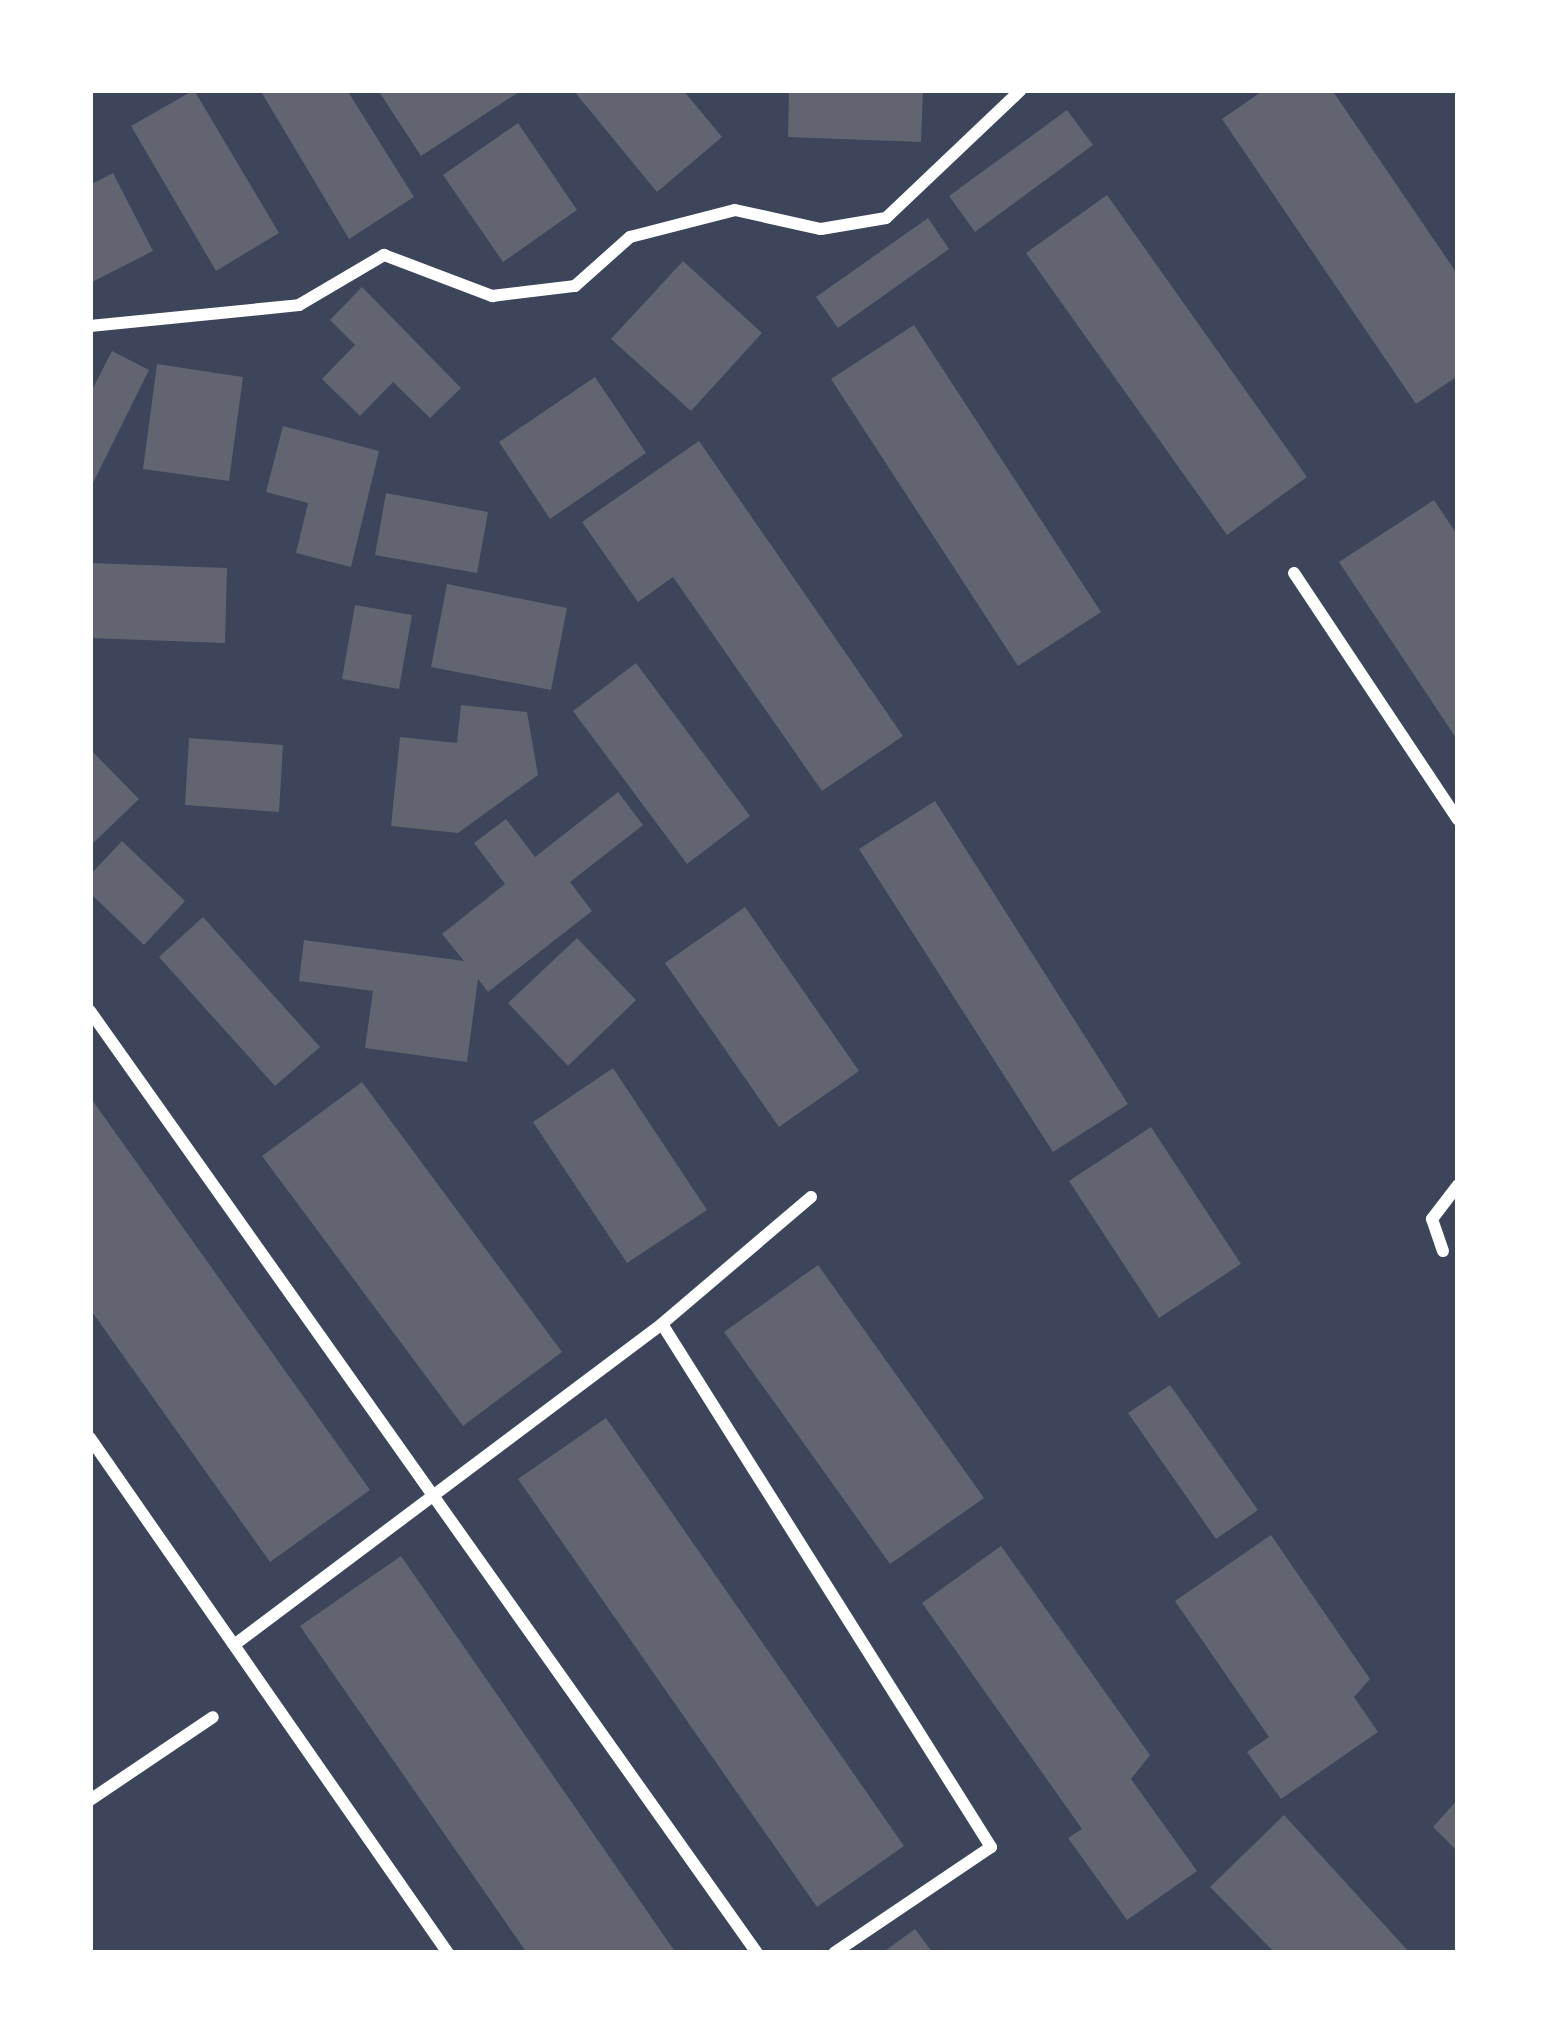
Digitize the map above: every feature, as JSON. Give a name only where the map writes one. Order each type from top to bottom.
[{"type":"street","points":[[90,326],[299,305],[384,256],[492,296],[575,286],[630,237],[735,210],[821,229],[886,218],[1021,90]]},
{"type":"street","points":[[1294,573],[1458,820]]},
{"type":"street","points":[[90,1012],[757,1953]]},
{"type":"street","points":[[1443,1251],[1432,1219],[1458,1185]]},
{"type":"street","points":[[234,1646],[662,1324],[811,1198]]},
{"type":"street","points":[[662,1324],[991,1847],[834,1953]]},
{"type":"street","points":[[90,1438],[448,1953]]},
{"type":"street","points":[[90,1800],[213,1717]]},
{"type":"shaded area","points":[[90,90],[1458,90],[1458,1953],[90,1953]]},
{"type":"building","points":[[194,90],[279,233],[216,271],[131,126]]},
{"type":"building","points":[[260,90],[347,90],[414,197],[349,239]]},
{"type":"building","points":[[378,90],[522,90],[421,156]]},
{"type":"building","points":[[573,90],[683,90],[722,137],[657,192]]},
{"type":"building","points":[[789,90],[923,90],[921,142],[788,137]]},
{"type":"building","points":[[1264,90],[1332,90],[1458,275],[1458,376],[1416,404],[1222,119]]},
{"type":"building","points":[[1067,110],[1093,145],[975,232],[949,196]]},
{"type":"building","points":[[518,123],[577,210],[503,262],[443,175]]},
{"type":"building","points":[[113,173],[153,251],[90,283],[90,185]]},
{"type":"building","points":[[1107,195],[1307,477],[1227,535],[1026,253]]},
{"type":"building","points":[[928,218],[949,249],[838,328],[816,297]]},
{"type":"building","points":[[683,261],[762,333],[691,411],[611,339]]},
{"type":"building","points":[[362,287],[461,388],[430,418],[393,382],[360,416],[322,379],[355,345],[330,320]]},
{"type":"building","points":[[914,325],[1101,612],[1018,666],[831,379]]},
{"type":"building","points":[[112,351],[149,370],[90,489],[90,394]]},
{"type":"building","points":[[157,364],[243,377],[229,481],[143,469]]},
{"type":"building","points":[[595,377],[646,453],[550,519],[499,442]]},
{"type":"building","points":[[283,426],[379,451],[351,567],[296,553],[308,503],[266,492]]},
{"type":"building","points":[[699,441],[903,736],[822,791],[673,577],[638,602],[582,522]]},
{"type":"building","points":[[386,493],[488,512],[477,573],[375,555]]},
{"type":"building","points":[[1434,500],[1458,536],[1458,741],[1339,562]]},
{"type":"building","points":[[90,563],[227,568],[225,643],[90,638]]},
{"type":"building","points":[[447,584],[567,608],[551,690],[431,667]]},
{"type":"building","points":[[355,605],[412,615],[399,689],[342,679]]},
{"type":"building","points":[[636,663],[750,816],[687,864],[573,711]]},
{"type":"building","points":[[461,705],[527,712],[538,775],[458,833],[391,826],[400,737],[457,743]]},
{"type":"building","points":[[189,738],[283,745],[279,812],[185,805]]},
{"type":"building","points":[[90,749],[139,799],[90,846]]},
{"type":"building","points":[[618,792],[643,825],[570,882],[592,911],[488,992],[478,979],[467,1062],[365,1048],[373,991],[299,981],[304,940],[464,961],[442,934],[505,884],[474,843],[506,819],[535,857]]},
{"type":"building","points":[[935,801],[1128,1104],[1053,1152],[859,849]]},
{"type":"building","points":[[122,841],[185,901],[144,945],[90,893],[90,875]]},
{"type":"building","points":[[745,907],[859,1071],[779,1127],[665,963]]},
{"type":"building","points":[[203,917],[320,1047],[275,1086],[159,957]]},
{"type":"building","points":[[577,938],[636,1000],[568,1066],[508,1003]]},
{"type":"building","points":[[613,1068],[707,1210],[627,1263],[533,1122]]},
{"type":"building","points":[[362,1082],[562,1352],[463,1426],[262,1156]]},
{"type":"building","points":[[90,1097],[370,1490],[270,1562],[90,1309]]},
{"type":"building","points":[[1151,1127],[1241,1264],[1159,1318],[1069,1181]]},
{"type":"building","points":[[818,1265],[984,1498],[890,1564],[724,1332]]},
{"type":"building","points":[[1170,1385],[1258,1510],[1216,1539],[1128,1413]]},
{"type":"building","points":[[606,1418],[904,1846],[817,1907],[518,1479]]},
{"type":"building","points":[[1271,1535],[1370,1679],[1354,1697],[1378,1732],[1281,1799],[1247,1752],[1269,1737],[1175,1601]]},
{"type":"building","points":[[1001,1546],[1150,1755],[1131,1779],[1197,1871],[1127,1920],[1068,1838],[1082,1829],[922,1603]]},
{"type":"building","points":[[401,1556],[676,1953],[527,1953],[300,1626]]},
{"type":"building","points":[[1458,1799],[1458,1852],[1433,1827]]},
{"type":"building","points":[[1284,1815],[1410,1953],[1275,1953],[1210,1887]]},
{"type":"building","points":[[915,1929],[933,1953],[882,1953]]}]
